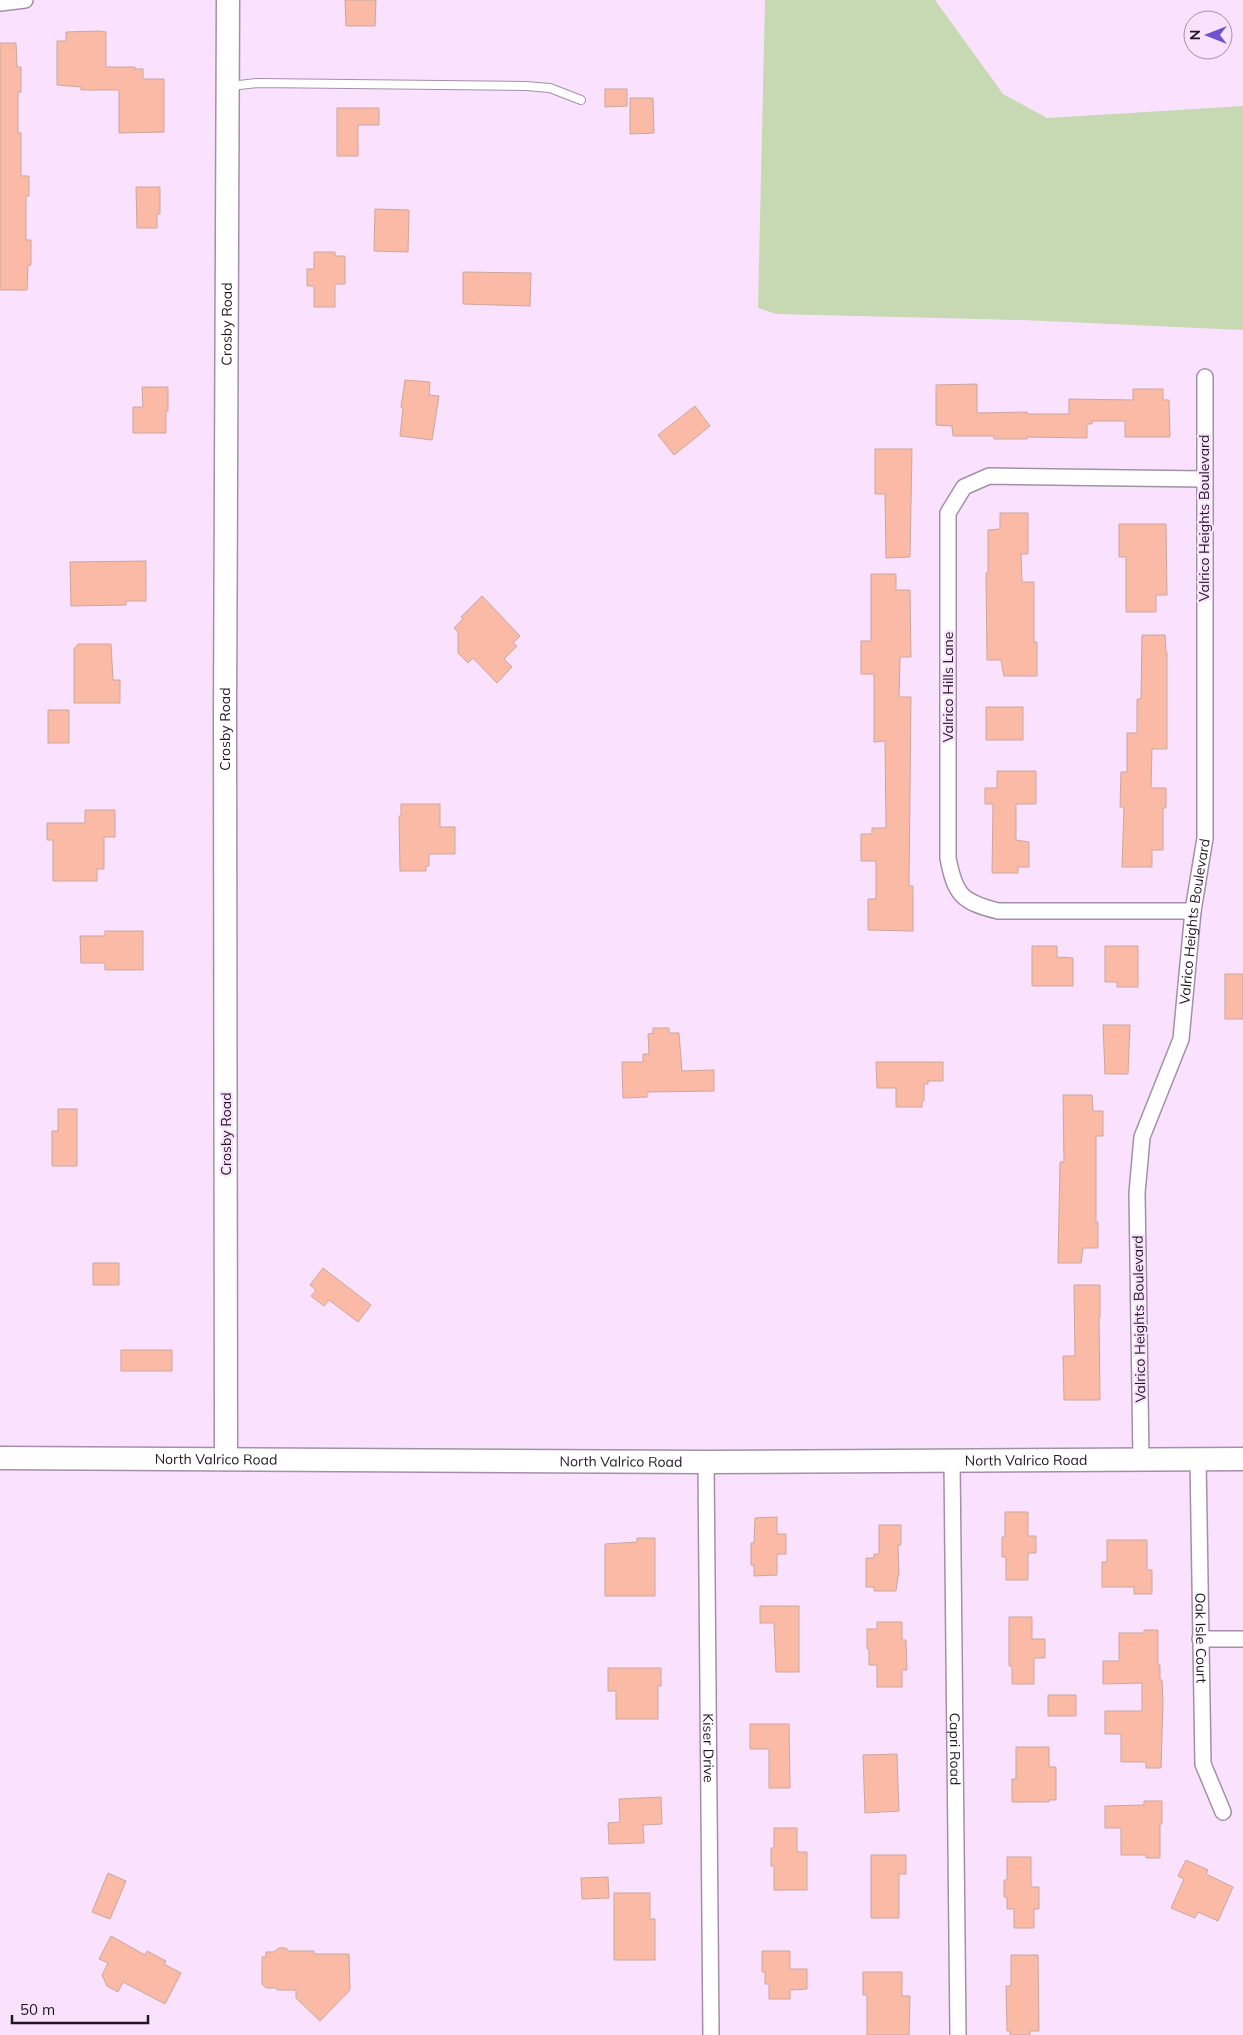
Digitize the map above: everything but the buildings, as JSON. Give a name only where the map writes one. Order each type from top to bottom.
[{"type":"street","points":[[0,3],[25,0]]},
{"type":"street","name":"Crosby Road","points":[[226,1459],[225,716],[228,0]]},
{"type":"street","name":"Valrico Heights Boulevard","points":[[1141,1460],[1137,1193],[1142,1137],[1181,1039],[1193,911],[1205,838],[1204,377]]},
{"type":"street","name":"Valrico Hills Lane","points":[[1193,911],[998,911],[965,899],[952,880],[948,858],[948,513],[964,487],[989,476],[1204,479]]},
{"type":"street","name":"North Valrico Road","points":[[0,1458],[706,1462],[1243,1459]]},
{"type":"street","name":"Oak Isle Court","points":[[1198,1460],[1203,1764],[1224,1812]]},
{"type":"street","name":"Capri Road","points":[[952,1461],[958,2035]]},
{"type":"street","name":"Kiser Drive","points":[[706,1462],[711,2035]]},
{"type":"street","points":[[1200,1639],[1243,1639]]},
{"type":"lane","points":[[228,86],[257,83],[526,86],[550,88],[581,100]]},
{"type":"green space","points":[[765,0],[935,0],[1003,94],[1047,118],[1243,106],[1243,330],[1022,320],[776,314],[758,308]]}]
